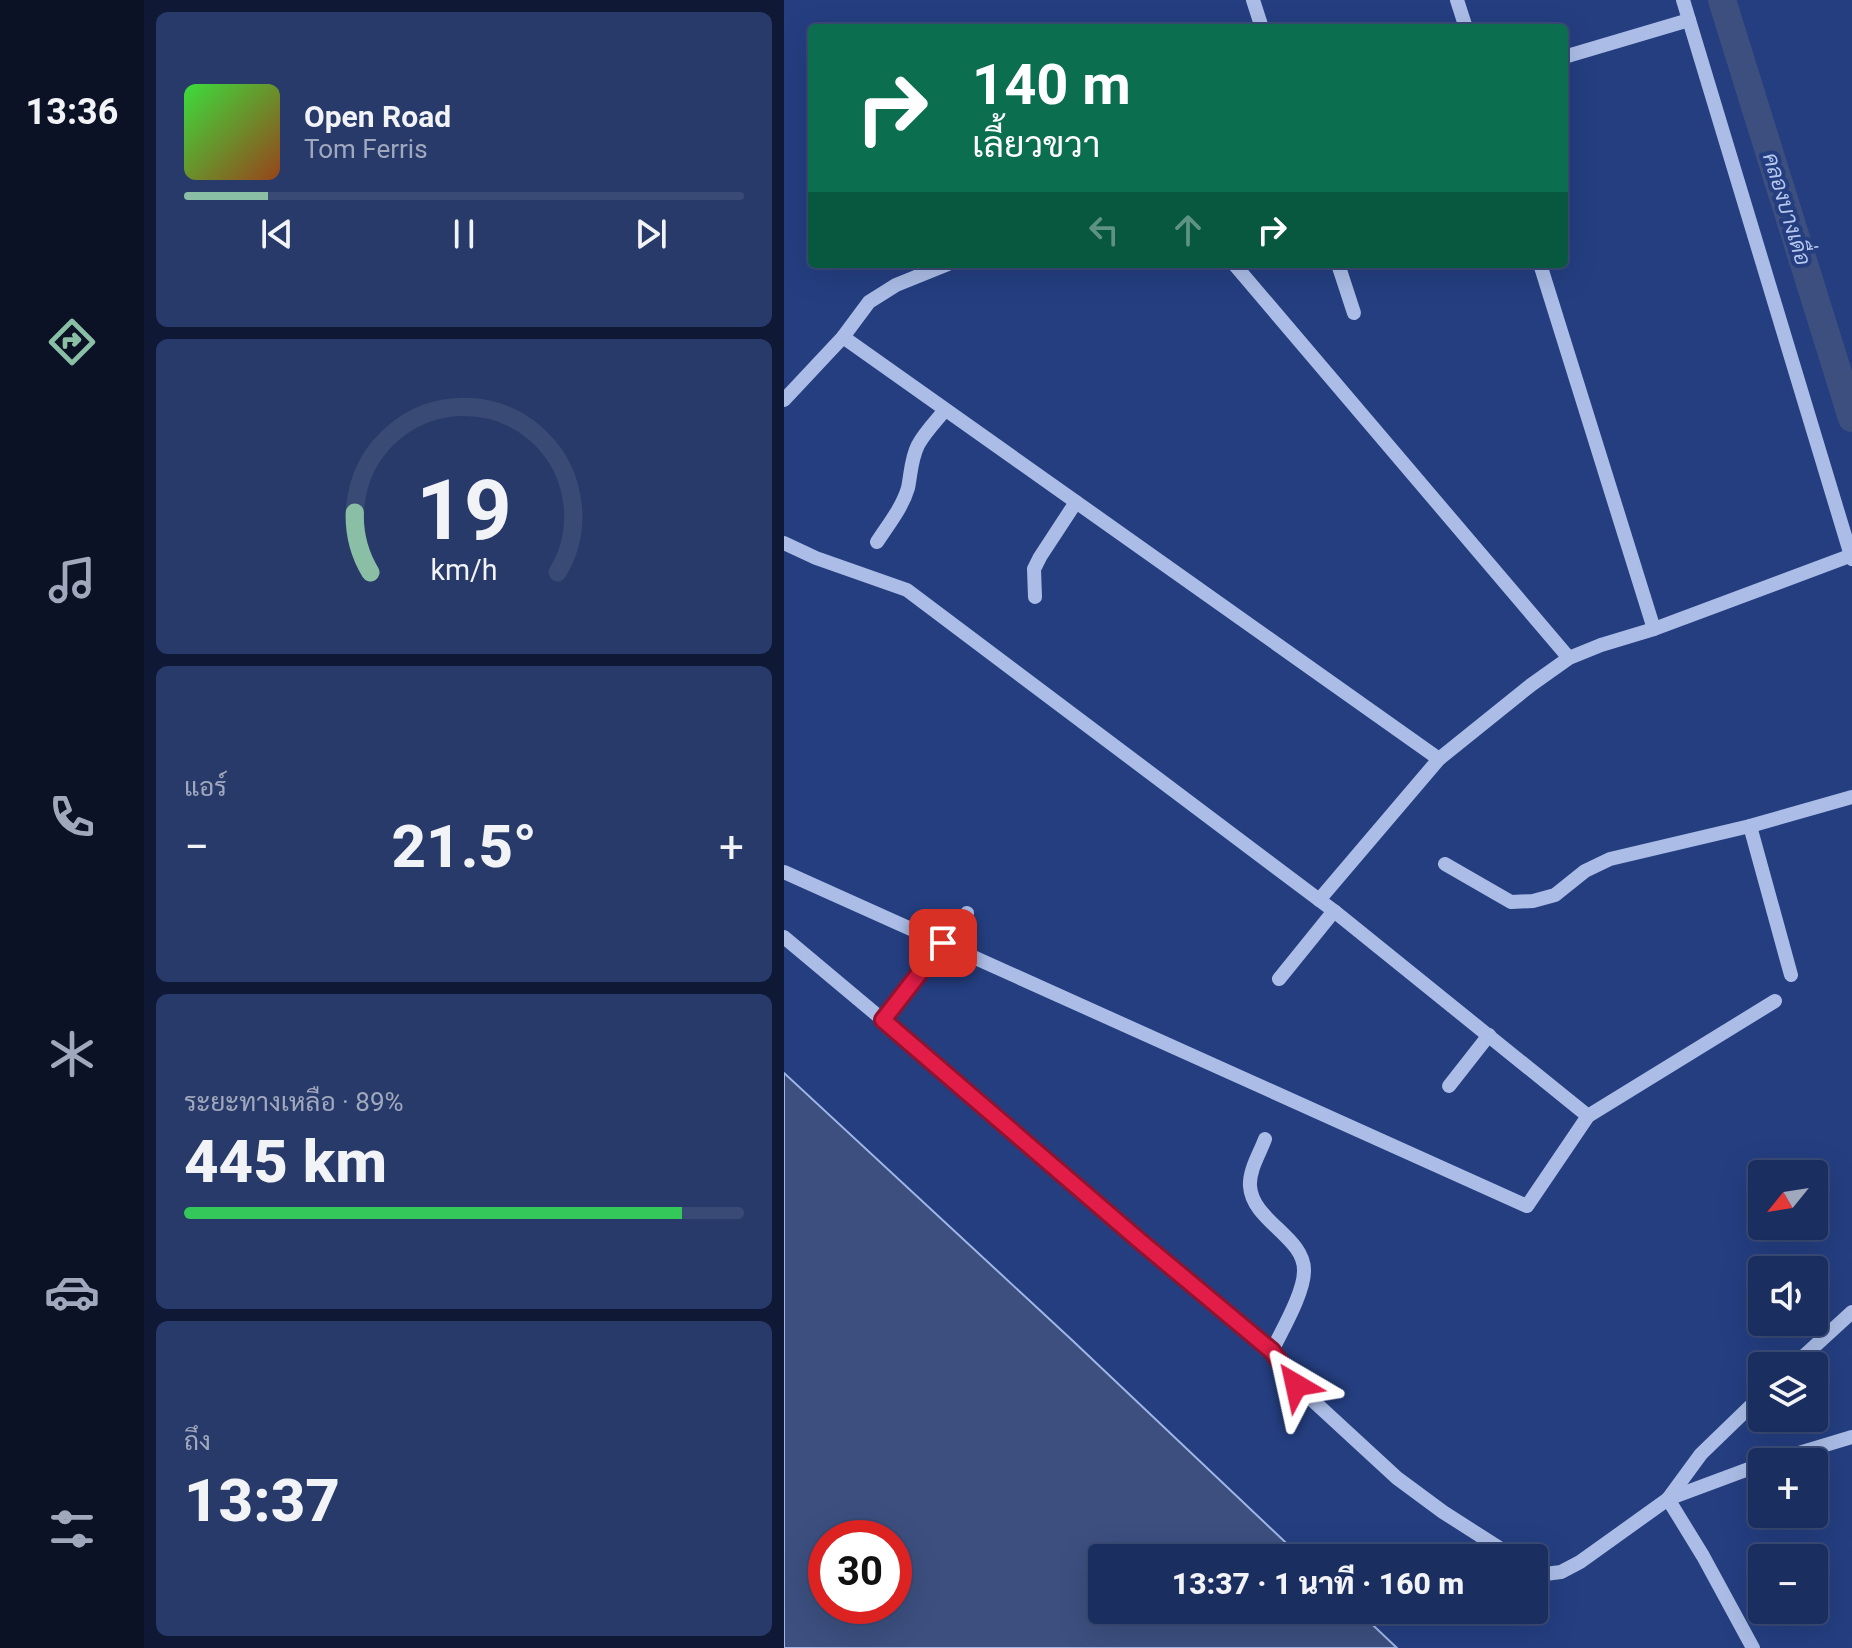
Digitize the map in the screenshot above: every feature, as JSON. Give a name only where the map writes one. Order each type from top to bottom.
[{"type":"street","points":[[1253,0],[1261,24]]},
{"type":"street","points":[[1457,0],[1465,24]]},
{"type":"street","points":[[1319,900],[1439,759],[1569,658],[1852,557],[1683,0]]},
{"type":"street","points":[[1568,56],[1689,20]]},
{"type":"street","points":[[784,400],[843,337],[869,302],[896,285],[938,268]]},
{"type":"street","points":[[1237,268],[1569,658]]},
{"type":"street","points":[[1339,268],[1354,313]]},
{"type":"street","points":[[1541,268],[1654,629]]},
{"type":"street","points":[[843,337],[1439,759]]},
{"type":"street","points":[[877,542],[903,500],[913,456],[920,442],[945,410]]},
{"type":"street","points":[[1035,597],[1034,569],[1076,502]]},
{"type":"street","points":[[784,543],[816,558],[907,590],[1334,911],[1588,1116]]},
{"type":"street","points":[[1445,864],[1511,902],[1533,901],[1555,895],[1585,871],[1610,859],[1750,826],[1852,797]]},
{"type":"street","points":[[1750,826],[1791,975]]},
{"type":"street","points":[[784,872],[1527,1206],[1588,1116],[1775,1001]]},
{"type":"street","points":[[1279,979],[1334,911]]},
{"type":"street","points":[[883,1020],[967,913]]},
{"type":"street","points":[[784,937],[1272,1351],[1296,1385],[1397,1478],[1493,1544]]},
{"type":"street","points":[[1449,1086],[1489,1035]]},
{"type":"street","points":[[1265,1139],[1251,1177],[1250,1189],[1258,1208],[1300,1253],[1305,1269],[1303,1285],[1272,1351]]},
{"type":"street","points":[[1808,1352],[1852,1312]]},
{"type":"street","points":[[1668,1499],[1701,1454],[1748,1409]]},
{"type":"street","points":[[1815,1448],[1852,1437]]},
{"type":"street","points":[[1548,1574],[1570,1567],[1668,1499],[1748,1469]]},
{"type":"street","points":[[1668,1499],[1753,1648]]},
{"type":"water","points":[[784,1073],[1287,1544],[1088,1544],[1088,1624],[1372,1624],[1397,1648],[784,1648]]},
{"type":"waterway","name":"คลองบางเดื่อ","points":[[1722,0],[1852,418]]},
{"type":"route","points":[[943,943],[883,1020],[1272,1351],[1296,1385]]}]
